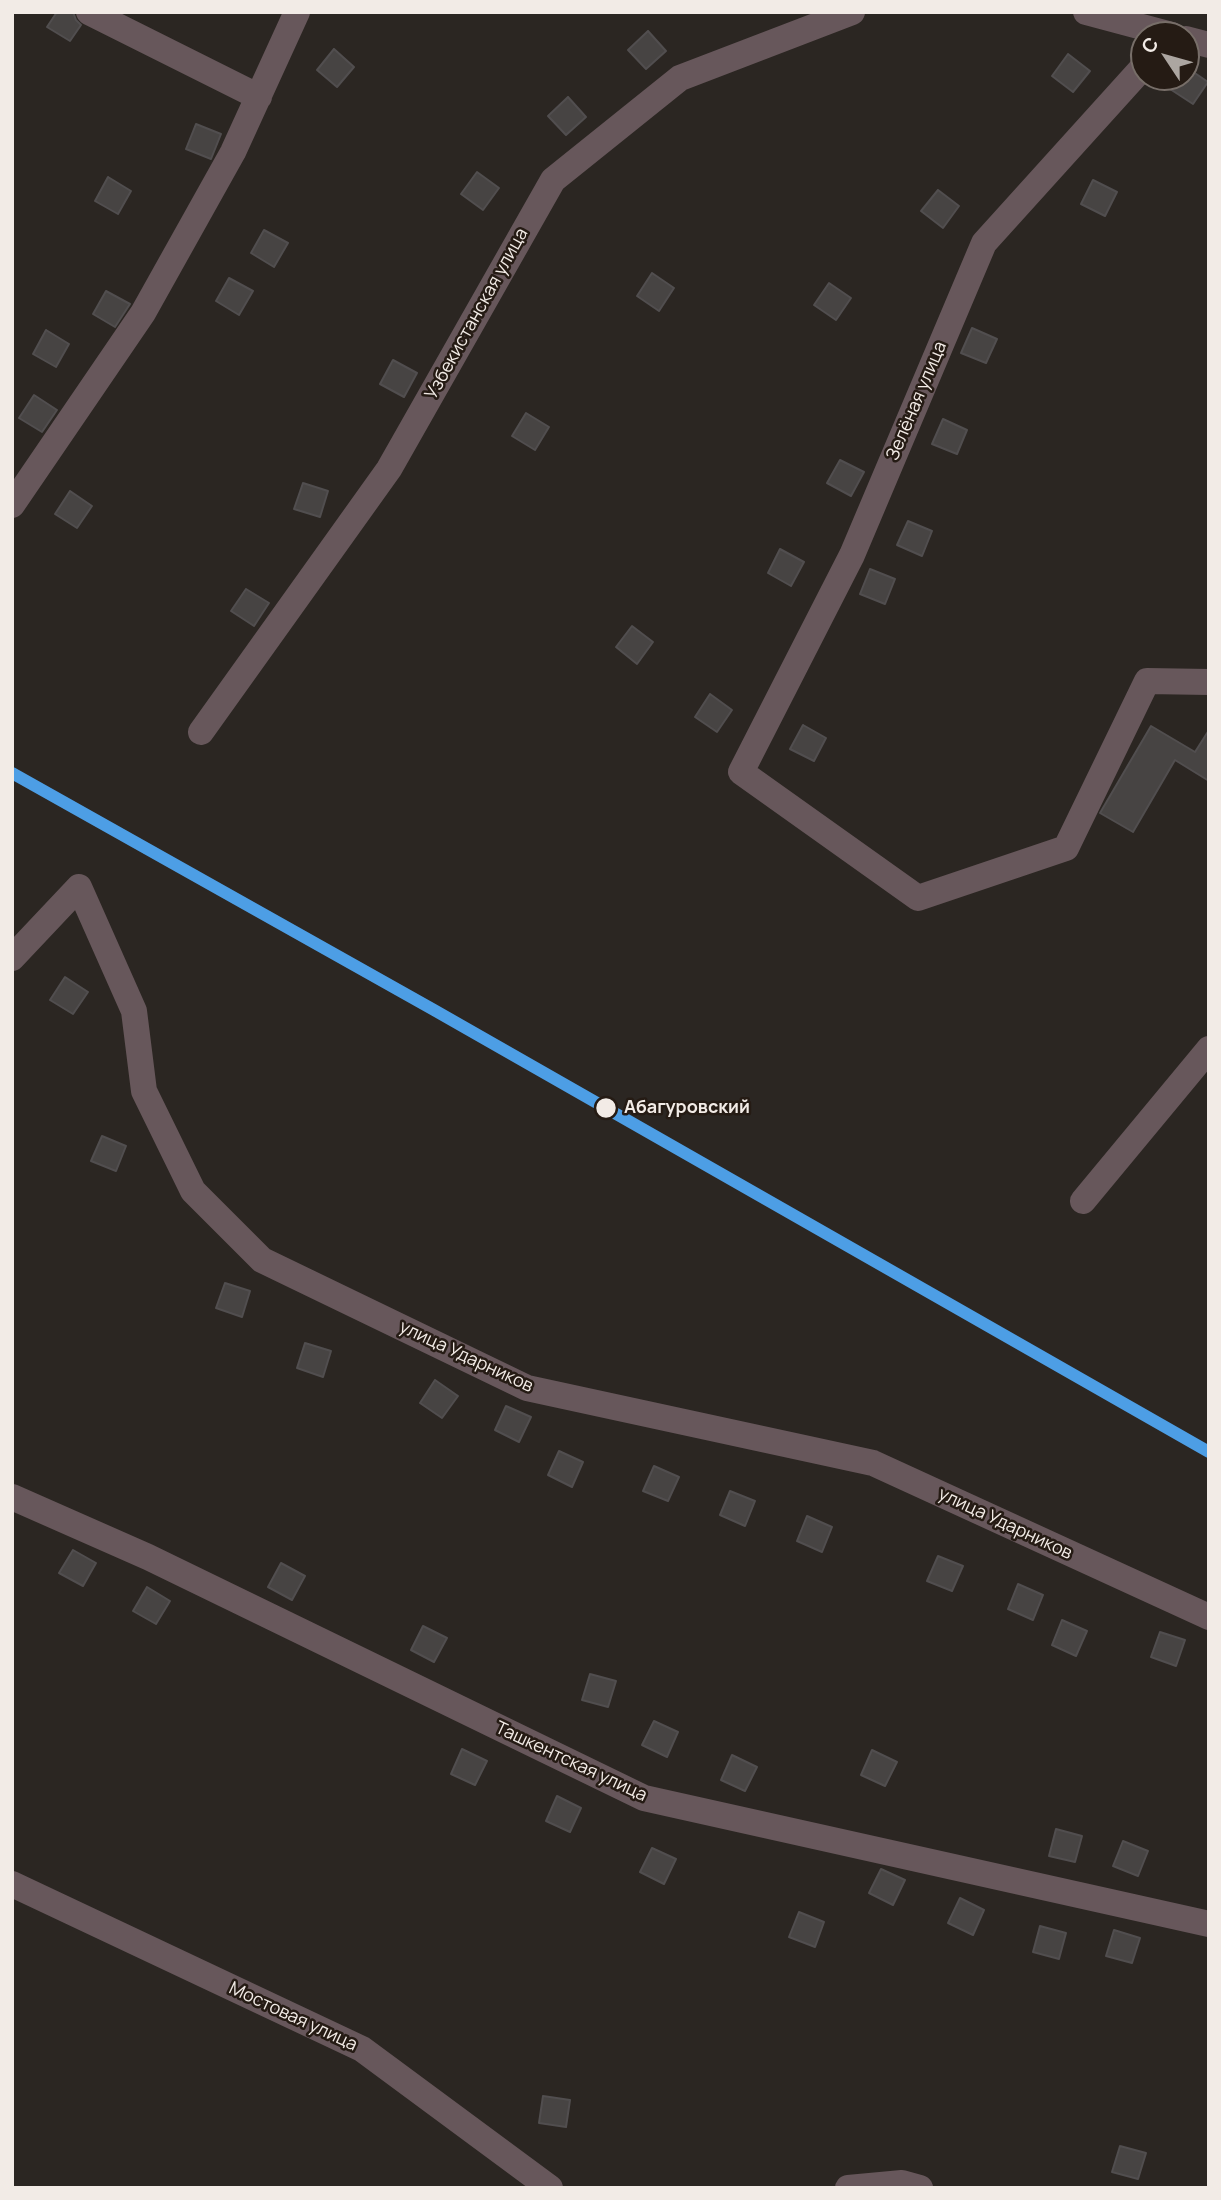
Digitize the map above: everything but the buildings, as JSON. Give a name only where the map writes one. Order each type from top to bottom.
[{"type":"street","points":[[89,12],[259,97]]},
{"type":"street","points":[[12,505],[143,313],[233,152],[297,12]]},
{"type":"street","name":"Узбекистанская улица","points":[[201,732],[389,469],[553,180],[680,78],[852,12]]},
{"type":"street","points":[[1086,12],[1130,24]]},
{"type":"street","name":"Зелёная улица","points":[[1130,81],[984,243],[852,555],[741,772],[918,898],[1066,848],[1147,681],[1209,682]]},
{"type":"street","name":"улица Ударников","points":[[12,958],[79,887],[134,1011],[144,1091],[193,1191],[262,1260],[527,1388],[873,1463],[1209,1617]]},
{"type":"street","points":[[1083,1201],[1209,1049]]},
{"type":"street","name":"Ташкентская улица","points":[[12,1497],[148,1557],[644,1798],[1209,1924]]},
{"type":"street","name":"Мостовая улица","points":[[12,1884],[362,2049],[550,2188]]},
{"type":"street","points":[[848,2188],[902,2183],[920,2188]]},
{"type":"transit line","points":[[12,773],[1209,1452]]},
{"type":"place","name":"Абагуровский","points":[[606,1108]]}]
